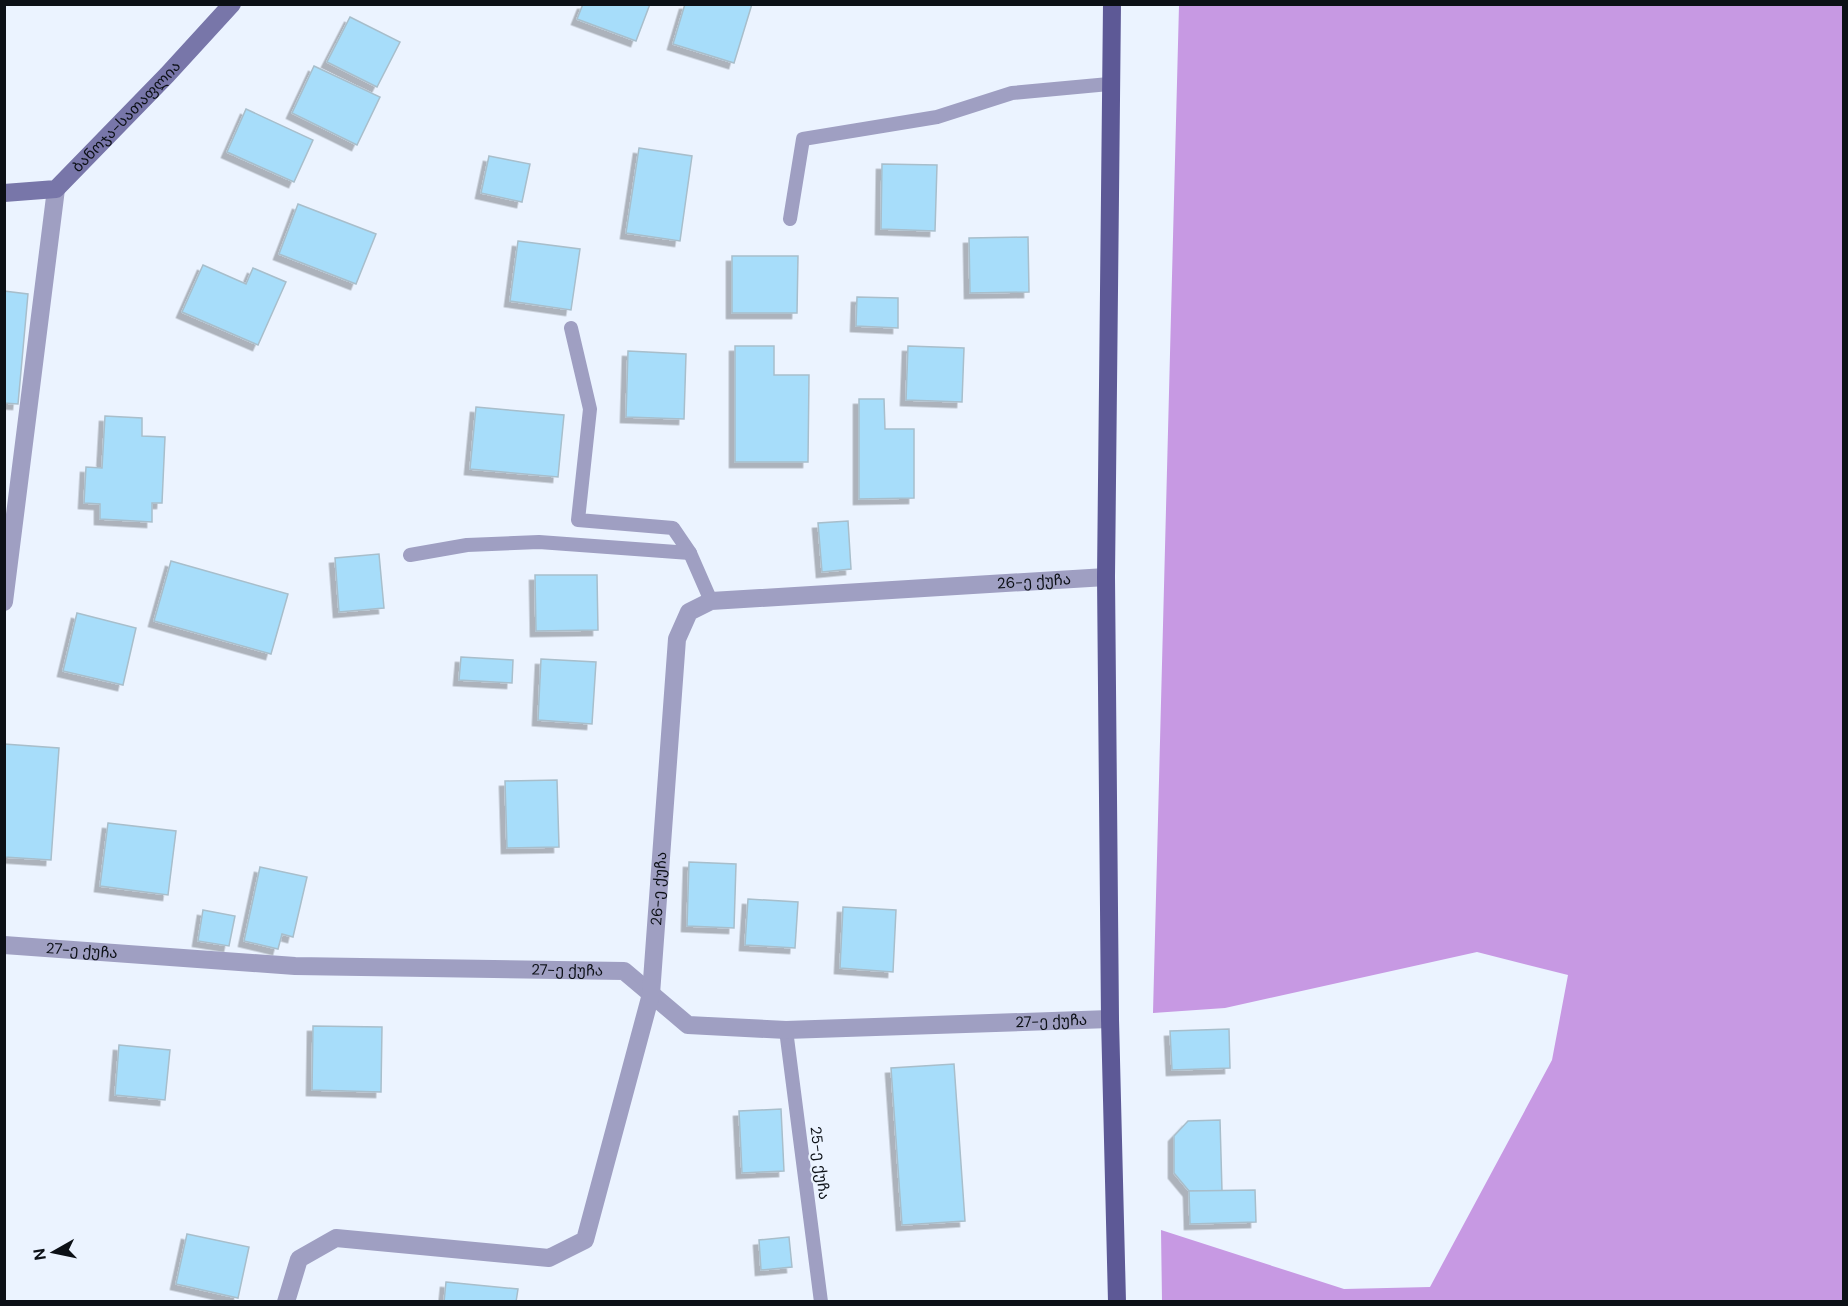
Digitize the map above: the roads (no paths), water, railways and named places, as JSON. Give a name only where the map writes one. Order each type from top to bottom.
[{"type":"main road","points":[[1112,4],[1106,577],[1110,1018],[1117,1302]]},
{"type":"street","name":"ბანოჯა-სათაფლია","points":[[56,189],[167,75],[232,4]]},
{"type":"street","points":[[4,193],[56,189],[4,602]]},
{"type":"street","name":"26-ე ქუჩა","points":[[286,1302],[299,1259],[336,1238],[549,1258],[585,1240],[651,994],[677,639],[689,612],[711,601],[1106,577]]},
{"type":"street","name":"27-ე ქუჩა","points":[[4,945],[295,966],[624,971],[688,1025],[786,1030],[1110,1018]]},
{"type":"lane","points":[[790,219],[803,139],[938,117],[1012,93],[1110,84]]},
{"type":"lane","points":[[571,327],[590,409],[578,520],[674,528],[690,553],[711,601]]},
{"type":"lane","points":[[410,555],[467,545],[539,542],[690,553]]},
{"type":"lane","name":"25-ე ქუჩა","points":[[786,1030],[821,1302]]}]
